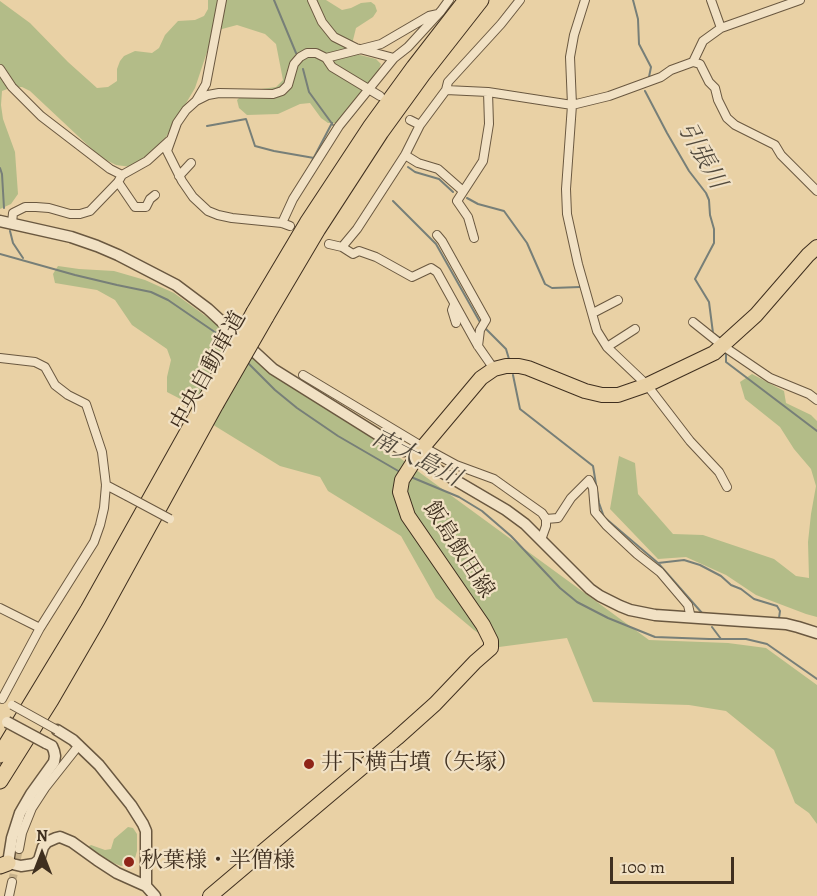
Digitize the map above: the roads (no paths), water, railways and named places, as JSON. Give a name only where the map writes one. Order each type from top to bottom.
[{"type":"highway","name":"中央自動車道","points":[[0,755],[211,401],[308,223],[370,126],[466,0]]},
{"type":"highway","name":"中央自動車道","points":[[260,314],[381,132],[481,0]]},
{"type":"highway","name":"中央自動車道","points":[[1,780],[98,619],[211,401]]},
{"type":"main road","points":[[494,369],[506,366],[528,368],[585,391],[602,395],[618,395],[647,385],[714,353],[723,346],[756,315],[817,247]]},
{"type":"main road","name":"飯島飯田線","points":[[210,896],[397,738],[491,648],[491,641],[483,625],[408,516],[400,492],[402,480],[423,447],[481,378],[494,369]]},
{"type":"street","points":[[196,101],[206,84],[222,0]]},
{"type":"street","points":[[312,0],[322,22],[334,37],[358,49],[394,58]]},
{"type":"street","points":[[380,96],[369,90],[332,67],[326,58],[316,53],[307,53],[294,64],[288,85],[282,91],[273,94],[219,93],[196,101],[177,123],[167,151],[179,180],[208,211],[232,218],[286,225],[293,199],[339,126],[369,90],[394,58],[408,47],[449,0]]},
{"type":"street","points":[[342,247],[357,229],[405,155],[420,125],[446,90],[448,82],[520,0]]},
{"type":"street","points":[[585,0],[570,57],[572,105],[567,166],[567,214],[597,331],[607,347],[647,385],[690,441],[718,472],[727,487]]},
{"type":"street","points":[[711,0],[721,28]]},
{"type":"street","points":[[693,62],[703,41],[721,28],[800,0]]},
{"type":"street","points":[[326,58],[381,44],[429,16],[438,14]]},
{"type":"street","points":[[446,90],[488,92],[572,105],[609,96],[661,77],[671,70],[693,62],[700,64],[709,82],[715,88],[727,118],[735,125],[774,145],[817,191]]},
{"type":"street","points":[[0,69],[12,87],[41,116],[120,178],[135,207],[146,207],[155,195]]},
{"type":"street","points":[[474,238],[468,217],[456,201],[483,161],[489,124],[488,92]]},
{"type":"street","points":[[410,120],[420,125]]},
{"type":"street","points":[[12,223],[13,213],[25,207],[49,208],[70,214],[90,211],[120,178],[147,161],[171,138]]},
{"type":"street","points":[[405,155],[418,164],[438,169],[463,191]]},
{"type":"street","points":[[179,180],[191,163]]},
{"type":"street","points":[[0,221],[71,237],[97,246],[176,285],[208,309],[273,369],[404,452]]},
{"type":"street","points":[[437,235],[486,320],[480,330],[478,346]]},
{"type":"street","points":[[329,244],[342,247],[353,254],[359,251],[376,257],[412,277],[431,268],[436,272],[478,346],[494,369]]},
{"type":"street","points":[[593,314],[618,300]]},
{"type":"street","points":[[454,304],[452,310],[456,323]]},
{"type":"street","points":[[693,322],[770,378],[809,393],[817,400]]},
{"type":"street","points":[[607,347],[635,328]]},
{"type":"street","points":[[0,358],[35,362],[45,367],[55,385],[86,405],[102,452],[106,485],[104,508],[94,542],[40,628],[1,699],[79,745],[126,797],[146,831],[146,886]]},
{"type":"street","points":[[303,375],[423,447],[456,465],[494,480],[542,513],[546,519],[546,526],[541,540]]},
{"type":"street","points":[[426,463],[506,510],[525,524],[590,589],[610,602],[642,612],[691,618],[786,624],[817,633]]},
{"type":"street","points":[[546,519],[558,518],[571,498],[589,480],[593,488],[595,512],[606,525],[660,572],[688,605],[691,618]]},
{"type":"street","points":[[106,485],[170,519]]},
{"type":"street","points":[[0,609],[40,628]]},
{"type":"street","points":[[3,720],[46,742],[55,756],[54,762],[20,813],[3,864],[21,866],[34,864],[39,860],[47,842],[60,837],[72,842],[108,867],[146,886],[155,896]]},
{"type":"street","points":[[19,849],[22,833],[32,808],[79,745]]},
{"type":"street","points":[[9,896],[12,882]]},
{"type":"waterway","points":[[274,0],[296,53]]},
{"type":"waterway","name":"引張川","points":[[633,0],[638,19],[639,44],[651,67],[649,77]]},
{"type":"waterway","points":[[303,69],[309,92],[333,125]]},
{"type":"waterway","name":"引張川","points":[[645,91],[689,171],[709,200],[714,243],[695,279],[709,302],[713,333],[720,338]]},
{"type":"waterway","points":[[207,126],[246,119],[255,146],[314,158]]},
{"type":"waterway","points":[[311,163],[332,123]]},
{"type":"waterway","points":[[408,167],[415,172],[439,179],[453,192]]},
{"type":"waterway","points":[[0,168],[4,208]]},
{"type":"waterway","points":[[467,198],[478,204],[504,211],[527,243],[545,284],[552,288],[580,287]]},
{"type":"waterway","points":[[393,201],[436,244],[481,324]]},
{"type":"waterway","points":[[10,231],[13,243],[23,258]]},
{"type":"waterway","name":"南大島川","points":[[0,254],[75,275],[151,292],[168,300],[222,337],[230,346]]},
{"type":"waterway","points":[[485,328],[506,349],[509,359]]},
{"type":"waterway","name":"引張川","points":[[726,354],[726,362],[817,431]]},
{"type":"waterway","name":"南大島川","points":[[247,362],[297,408],[338,436],[400,472]]},
{"type":"waterway","points":[[513,375],[520,409],[593,466],[599,503],[604,517],[658,563],[702,613]]},
{"type":"waterway","name":"南大島川","points":[[411,477],[459,497],[482,511],[511,536],[560,588],[577,602],[608,618],[655,637],[746,639],[767,644],[817,679]]},
{"type":"waterway","points":[[658,563],[684,560],[700,565],[721,576],[754,599],[777,606],[780,611],[779,618]]},
{"type":"waterway","points":[[712,627],[721,639]]},
{"type":"tunnel","points":[[12,882],[19,849]]},
{"type":"place","name":"井下横古墳（矢塚）","points":[[309,764]]},
{"type":"place","name":"秋葉様・半僧様","points":[[129,862]]}]
